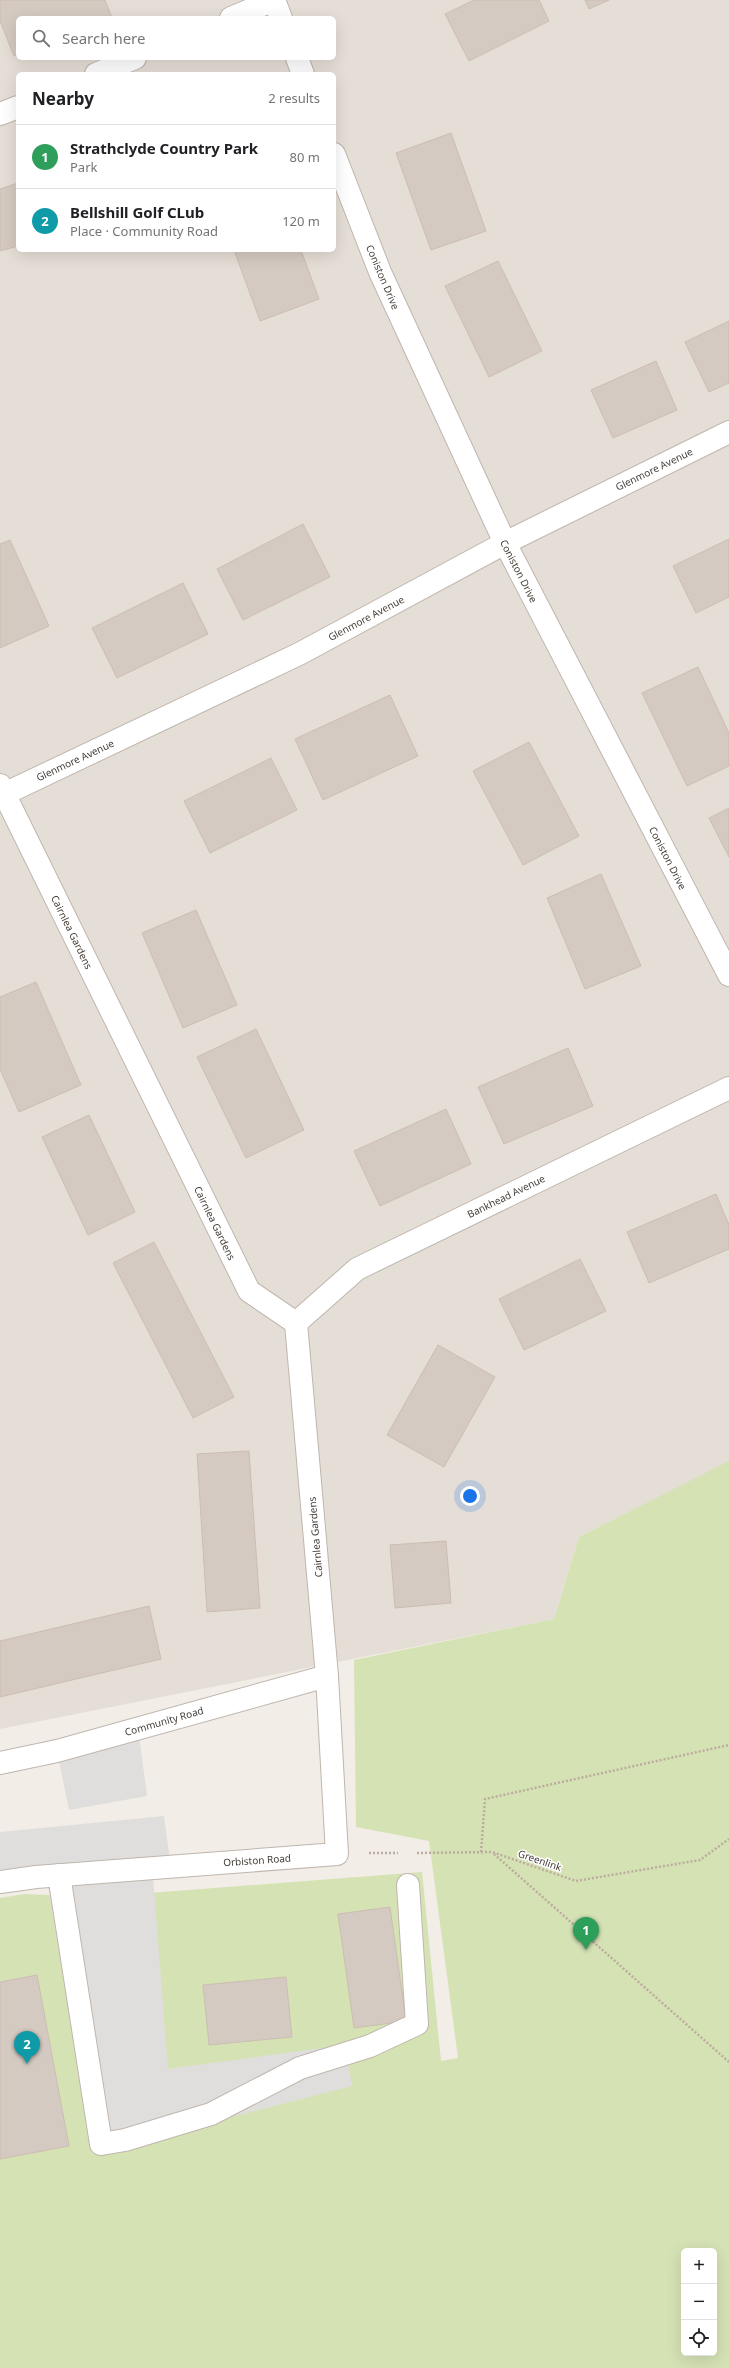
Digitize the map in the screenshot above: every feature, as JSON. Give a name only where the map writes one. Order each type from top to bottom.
[{"type":"street","points":[[236,16],[274,0],[280,16]]},
{"type":"street","points":[[101,72],[130,60]]},
{"type":"street","points":[[298,60],[302,72]]},
{"type":"street","points":[[0,114],[16,107]]},
{"type":"street","name":"Coniston Drive","points":[[336,159],[380,272],[505,543],[729,975]]},
{"type":"street","name":"Glenmore Avenue","points":[[1,792],[299,654],[505,543],[729,432]]},
{"type":"street","name":"Cairnlea Gardens","points":[[1,792],[249,1291],[296,1323],[327,1676]]},
{"type":"street","name":"Bankhead Avenue","points":[[296,1323],[357,1269],[729,1088]]},
{"type":"street","points":[[327,1676],[337,1854]]},
{"type":"street","name":"Community Road","points":[[0,1763],[57,1751],[327,1676]]},
{"type":"street","name":"Orbiston Road","points":[[0,1882],[59,1875],[337,1854]]},
{"type":"street","points":[[59,1875],[101,2144],[125,2140],[211,2114],[300,2068],[370,2046],[417,2024],[408,1885]]},
{"type":"path","points":[[481,1852],[485,1799],[729,1745]]},
{"type":"path","name":"Greenlink","points":[[409,1853],[492,1852],[576,1881],[700,1860],[729,1839]]},
{"type":"path","points":[[492,1852],[729,2062]]},
{"type":"path","points":[[337,1854],[402,1853]]},
{"type":"shaded area","points":[[0,0],[729,0],[729,1462],[579,1537],[554,1619],[0,1729]]},
{"type":"shaded area","points":[[138,1728],[147,1796],[69,1810],[57,1751]]},
{"type":"shaded area","points":[[164,1816],[170,1860],[153,1876],[168,2069],[345,2045],[352,2086],[92,2153],[47,1880],[0,1877],[0,1832]]},
{"type":"green space","points":[[729,1461],[729,2368],[0,2368],[0,1898],[25,1894],[97,1897],[422,1872],[441,2061],[458,2058],[429,1841],[356,1827],[354,1660],[554,1619],[579,1537]]},
{"type":"building","points":[[0,0],[105,0],[111,16],[16,16],[16,56],[14,56],[0,21]]},
{"type":"building","points":[[474,0],[539,0],[549,21],[469,61],[445,14]]},
{"type":"building","points":[[585,0],[609,0],[589,9]]},
{"type":"building","points":[[451,133],[486,231],[431,250],[396,153]]},
{"type":"building","points":[[16,184],[16,247],[0,251],[0,189]]},
{"type":"building","points":[[235,252],[302,252],[319,299],[260,321]]},
{"type":"building","points":[[498,261],[542,351],[489,377],[445,286]]},
{"type":"building","points":[[729,321],[729,383],[709,392],[685,342]]},
{"type":"building","points":[[656,361],[677,410],[613,438],[591,390]]},
{"type":"building","points":[[303,524],[330,577],[243,620],[217,569]]},
{"type":"building","points":[[729,539],[729,597],[696,613],[673,566]]},
{"type":"building","points":[[10,540],[49,626],[0,648],[0,544]]},
{"type":"building","points":[[183,583],[208,634],[117,678],[92,628]]},
{"type":"building","points":[[698,667],[729,733],[729,766],[687,786],[642,693]]},
{"type":"building","points":[[390,695],[418,756],[323,800],[295,739]]},
{"type":"building","points":[[529,742],[579,836],[523,865],[473,771]]},
{"type":"building","points":[[271,758],[297,810],[210,853],[184,801]]},
{"type":"building","points":[[729,808],[729,857],[709,818]]},
{"type":"building","points":[[601,874],[641,966],[585,989],[547,898]]},
{"type":"building","points":[[196,910],[237,1005],[183,1028],[142,933]]},
{"type":"building","points":[[36,982],[81,1085],[19,1112],[0,1069],[0,997]]},
{"type":"building","points":[[256,1029],[304,1130],[246,1158],[197,1057]]},
{"type":"building","points":[[568,1048],[593,1106],[504,1144],[478,1087]]},
{"type":"building","points":[[446,1109],[471,1164],[380,1206],[354,1151]]},
{"type":"building","points":[[89,1115],[135,1212],[88,1235],[42,1137]]},
{"type":"building","points":[[716,1194],[729,1225],[729,1249],[649,1283],[627,1232]]},
{"type":"building","points":[[154,1242],[234,1397],[193,1418],[113,1263]]},
{"type":"building","points":[[580,1259],[606,1311],[524,1350],[499,1299]]},
{"type":"building","points":[[438,1345],[495,1377],[444,1467],[387,1435]]},
{"type":"building","points":[[249,1451],[260,1608],[207,1612],[197,1454]]},
{"type":"building","points":[[446,1541],[451,1603],[395,1608],[390,1545]]},
{"type":"building","points":[[149,1606],[161,1659],[0,1697],[0,1641]]},
{"type":"building","points":[[390,1907],[406,2021],[354,2028],[338,1914]]},
{"type":"building","points":[[37,1975],[69,2146],[0,2159],[0,1982]]},
{"type":"building","points":[[286,1977],[292,2037],[209,2045],[203,1985]]},
{"type":"place","name":"Strathclyde Country Park","points":[[586,1950]]},
{"type":"place","name":"Bellshill Golf CLub","points":[[27,2064]]}]
